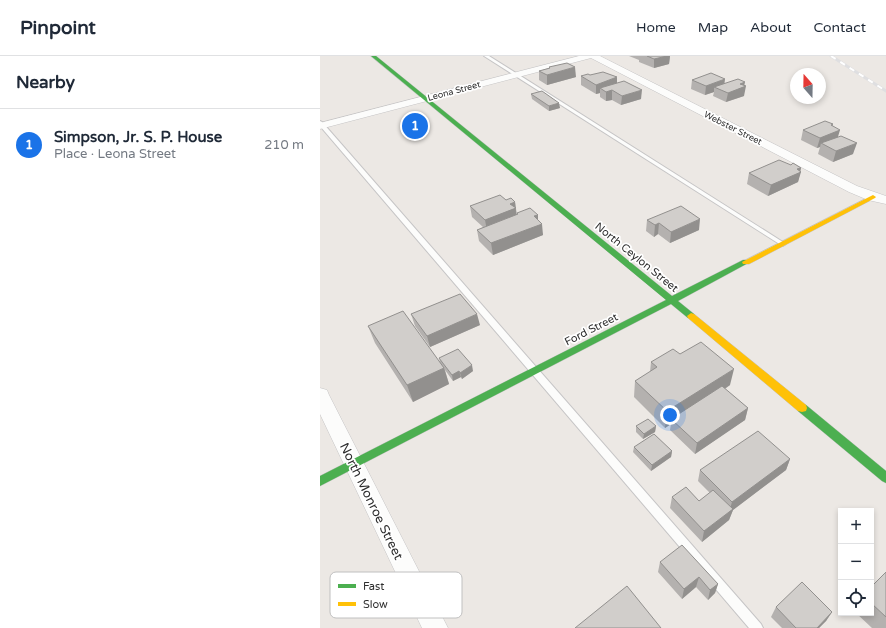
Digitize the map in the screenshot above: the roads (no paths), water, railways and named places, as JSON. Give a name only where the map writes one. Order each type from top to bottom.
[{"type":"main road","name":"North Ceylon Street","points":[[372,56],[672,300],[886,478]]},
{"type":"main road","name":"Ford Street","points":[[320,481],[873,197]]},
{"type":"street","name":"Leona Street","points":[[321,125],[589,56]]},
{"type":"street","name":"Webster Street","points":[[593,56],[853,189],[873,197],[886,200]]},
{"type":"street","name":"North Monroe Street","points":[[320,396],[407,572]]},
{"type":"street","name":"North Monroe Street","points":[[430,618],[435,628]]},
{"type":"lane","points":[[486,56],[783,244]]},
{"type":"lane","points":[[321,125],[535,370],[757,628]]},
{"type":"railway","points":[[831,56],[886,91]]},
{"type":"place","name":"Simpson, Jr. S. P. House","points":[[415,126]]}]
